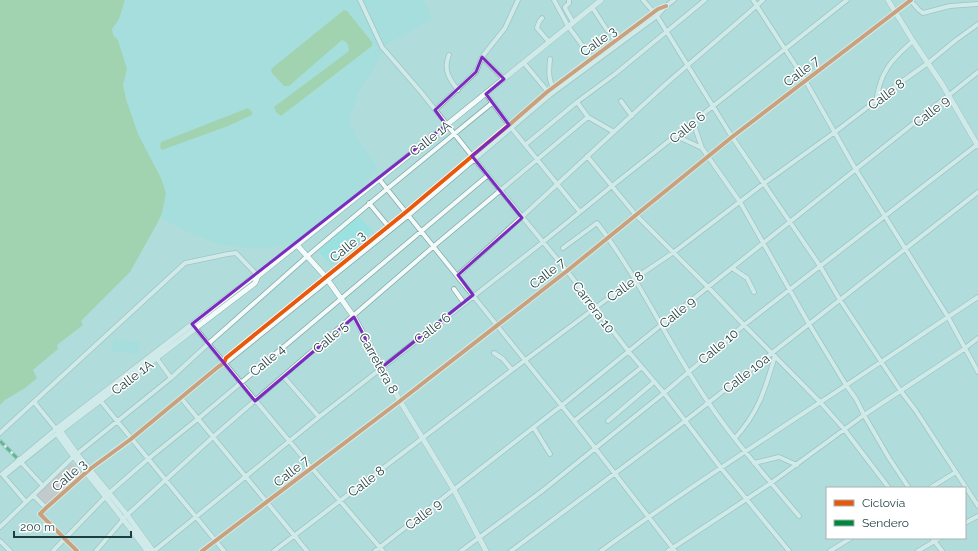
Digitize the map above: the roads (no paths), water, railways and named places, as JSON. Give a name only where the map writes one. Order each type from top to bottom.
[{"type":"street","name":"Carrera 10","points":[[360,0],[382,47],[421,92],[487,176],[567,271],[594,309],[664,393],[789,551]]},
{"type":"street","points":[[435,110],[476,72],[482,57],[505,28],[518,0]]},
{"type":"street","points":[[554,0],[568,26],[593,60]]},
{"type":"street","points":[[569,0],[569,3],[565,8],[573,22]]},
{"type":"street","name":"Calle 1A","points":[[26,502],[3,475],[19,461],[194,326],[255,283],[258,276],[601,0]]},
{"type":"street","points":[[643,0],[655,14],[732,137],[820,266],[840,300],[966,487]]},
{"type":"street","name":"Calle 3","points":[[46,508],[88,471],[131,439],[224,363],[226,358],[327,279],[407,213],[549,93],[655,14],[658,9],[666,6],[674,0]]},
{"type":"street","points":[[525,145],[705,0]]},
{"type":"street","points":[[753,0],[805,80],[856,170],[948,317],[964,349],[978,372]]},
{"type":"street","points":[[458,276],[587,156],[763,0]]},
{"type":"street","name":"Calle 6","points":[[153,551],[196,518],[319,417],[464,302],[543,242],[847,0]]},
{"type":"street","points":[[888,0],[978,145]]},
{"type":"street","points":[[910,0],[923,13],[950,6],[978,4]]},
{"type":"street","name":"Calle 7","points":[[202,551],[400,401],[567,271],[635,214],[732,137],[910,0]]},
{"type":"street","points":[[592,7],[607,30]]},
{"type":"street","points":[[542,18],[537,28],[549,42]]},
{"type":"street","name":"Calle 8","points":[[274,551],[524,361],[634,279],[674,252],[978,24]]},
{"type":"street","points":[[876,102],[881,79],[888,66],[893,59],[913,41]]},
{"type":"street","points":[[449,55],[446,66],[447,74],[451,82],[458,90]]},
{"type":"street","points":[[482,57],[504,79]]},
{"type":"street","points":[[550,59],[548,72],[554,89]]},
{"type":"street","points":[[524,63],[549,93]]},
{"type":"street","name":"Calle 9","points":[[375,551],[534,428],[708,287],[949,97],[978,72]]},
{"type":"street","points":[[486,94],[510,127],[580,212]]},
{"type":"street","points":[[621,101],[632,116]]},
{"type":"street","points":[[577,102],[588,117],[614,132]]},
{"type":"street","points":[[0,527],[75,456],[171,378],[369,203],[492,103]]},
{"type":"street","name":"Calle 5","points":[[96,551],[126,517],[214,436],[434,246],[588,117]]},
{"type":"street","points":[[693,122],[702,148],[740,202],[809,324],[908,487]]},
{"type":"street","points":[[676,136],[702,148]]},
{"type":"street","name":"Calle 10","points":[[461,551],[542,491],[664,393],[688,371],[744,325],[978,145]]},
{"type":"street","points":[[587,156],[635,214],[820,402],[844,429],[888,487]]},
{"type":"street","name":"Calle 4","points":[[53,551],[107,495],[148,459],[241,383],[487,176]]},
{"type":"street","points":[[379,179],[458,276],[524,361],[574,421],[674,550]]},
{"type":"street","name":"Calle 10a","points":[[511,551],[774,354],[809,324],[978,192]]},
{"type":"street","points":[[369,203],[388,226]]},
{"type":"street","name":"Calle 3","points":[[327,279],[388,226],[407,213]]},
{"type":"street","points":[[563,248],[596,223],[608,237],[708,403],[744,451],[798,516]]},
{"type":"street","name":"Carretera 8","points":[[297,245],[327,279],[354,316],[381,368],[454,490],[486,551]]},
{"type":"street","points":[[0,433],[185,263],[236,253],[258,276]]},
{"type":"street","points":[[732,268],[747,278],[754,292]]},
{"type":"street","points":[[454,289],[464,302]]},
{"type":"street","points":[[601,551],[648,516],[722,468],[744,451],[978,297]]},
{"type":"street","points":[[194,326],[311,468],[383,551]]},
{"type":"street","points":[[668,551],[674,550],[747,498],[797,465],[864,415],[964,349],[978,338]]},
{"type":"street","points":[[494,353],[503,359],[512,370]]},
{"type":"street","points":[[735,438],[747,425],[762,397],[774,354]]},
{"type":"street","points":[[155,356],[171,378]]},
{"type":"street","points":[[574,421],[642,367]]},
{"type":"street","points":[[284,377],[319,417]]},
{"type":"street","points":[[608,421],[654,382]]},
{"type":"street","points":[[181,398],[214,436],[306,551]]},
{"type":"street","points":[[99,399],[224,551]]},
{"type":"street","points":[[34,402],[62,433],[75,456],[153,551]]},
{"type":"street","points":[[534,428],[550,454]]},
{"type":"street","points":[[0,441],[43,486]]},
{"type":"street","points":[[754,463],[779,457],[797,465]]},
{"type":"street","points":[[932,487],[956,472]]},
{"type":"street","points":[[966,487],[978,506]]},
{"type":"street","points":[[33,495],[46,508],[40,514],[77,551]]},
{"type":"street","points":[[966,522],[978,516]]},
{"type":"street","points":[[126,517],[147,551]]},
{"type":"street","points":[[830,551],[849,539]]},
{"type":"street","points":[[918,551],[934,540],[942,551]]},
{"type":"street","points":[[0,541],[10,551]]}]
